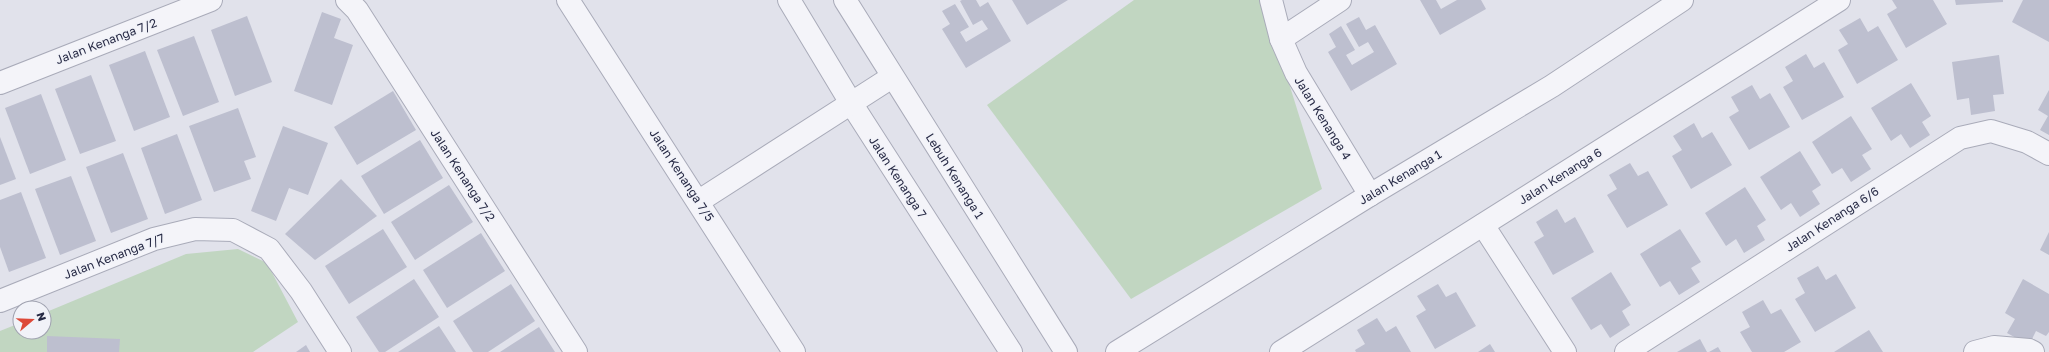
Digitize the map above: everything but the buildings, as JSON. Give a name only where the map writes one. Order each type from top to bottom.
[{"type":"street","name":"Jalan Kenanga 7/2","points":[[0,83],[211,0]]},
{"type":"street","name":"Jalan Kenanga 7/2","points":[[347,0],[357,10],[576,352]]},
{"type":"street","name":"Jalan Kenanga 7/5","points":[[568,0],[699,201],[794,352]]},
{"type":"street","name":"Jalan Kenanga 7","points":[[789,0],[851,103],[1011,352]]},
{"type":"street","name":"Lebuh Kenanga 1","points":[[845,0],[1066,352]]},
{"type":"street","name":"Jalan Kenanga 4","points":[[1272,0],[1281,39],[1296,73],[1370,195]]},
{"type":"street","points":[[1281,39],[1340,0]]},
{"type":"street","name":"Jalan Kenanga 1","points":[[1118,352],[1370,195],[1552,86],[1682,0]]},
{"type":"street","name":"Jalan Kenanga 6","points":[[1281,352],[1839,0]]},
{"type":"street","points":[[699,201],[892,77]]},
{"type":"street","name":"Jalan Kenanga 6/6","points":[[1626,352],[1960,138],[1991,131],[2027,142],[2049,154]]},
{"type":"street","points":[[1483,225],[1564,352]]},
{"type":"street","name":"Jalan Kenanga 7/7","points":[[0,301],[154,239],[195,229],[234,230],[269,249],[301,291],[340,352]]},
{"type":"street","points":[[1975,352],[1994,347],[2029,350],[2033,352]]},
{"type":"green space","points":[[1134,0],[1263,0],[1322,189],[1131,299],[987,105]]},
{"type":"green space","points":[[238,249],[267,263],[298,322],[253,352],[0,352],[0,331],[12,326],[12,340],[52,340],[52,310],[186,254]]}]
